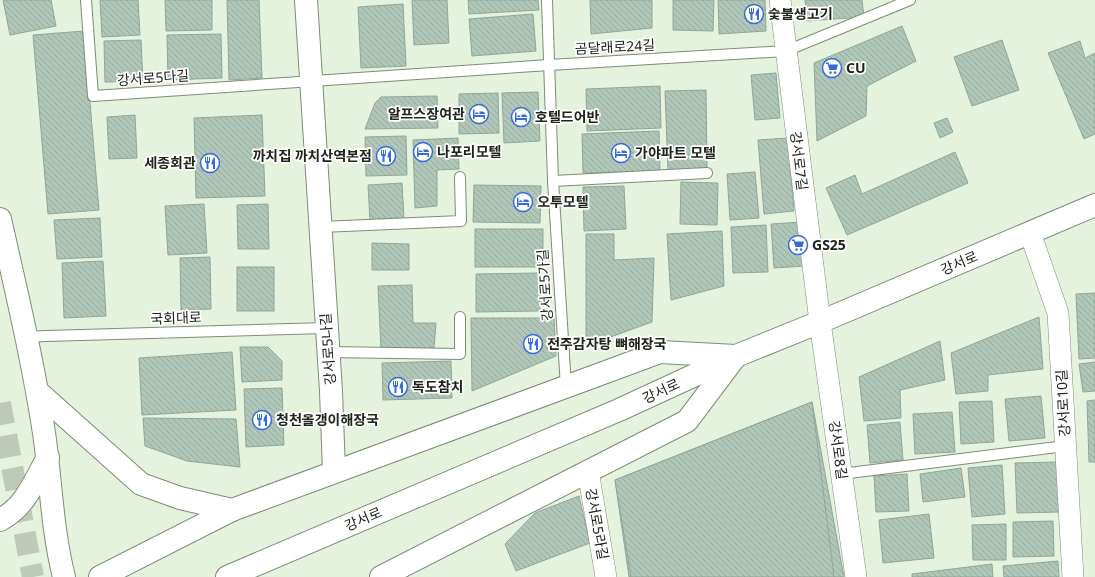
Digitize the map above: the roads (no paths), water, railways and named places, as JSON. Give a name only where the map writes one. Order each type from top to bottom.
[{"type":"main road","name":"강서로5나길","points":[[306,0],[327,328],[334,471]]},
{"type":"main road","name":"강서로","points":[[227,577],[619,410],[736,356],[820,322],[1095,205]]},
{"type":"main road","points":[[0,219],[38,392],[48,457],[59,558],[64,577]]},
{"type":"main road","points":[[100,577],[232,510],[334,471],[660,352],[736,356]]},
{"type":"main road","points":[[381,577],[687,421],[736,356]]},
{"type":"main road","points":[[38,392],[141,484],[180,498],[232,510]]},
{"type":"main road","points":[[0,520],[10,515],[25,500],[48,457]]},
{"type":"main road","points":[[132,577],[147,553]]},
{"type":"street","name":"강서로7길","points":[[780,0],[820,322]]},
{"type":"street","name":"강서로10길","points":[[1030,233],[1058,313],[1073,577]]},
{"type":"street","name":"강서로8길","points":[[820,322],[856,577]]},
{"type":"street","name":"강서로5라길","points":[[588,471],[606,577]]},
{"type":"lane","name":"강서로5다길","points":[[86,0],[92,96],[312,81]]},
{"type":"lane","name":"강서로5가길","points":[[547,0],[553,181],[566,387]]},
{"type":"lane","name":"곰달래로24길","points":[[312,81],[786,51],[910,0]]},
{"type":"lane","points":[[553,181],[706,173]]},
{"type":"lane","points":[[320,227],[461,221],[460,177]]},
{"type":"lane","points":[[328,352],[460,354],[460,317]]},
{"type":"lane","name":"국회대로","points":[[27,337],[327,328]]},
{"type":"lane","points":[[842,474],[1065,446]]},
{"type":"tunnel","points":[[0,403],[33,577]]},
{"type":"place","name":"숯불생고기","points":[[754,14]]},
{"type":"place","name":"CU","points":[[832,68]]},
{"type":"place","name":"알프스장여관","points":[[479,114]]},
{"type":"place","name":"호텔드어반","points":[[521,117]]},
{"type":"place","name":"나포리모텔","points":[[423,152]]},
{"type":"place","name":"가야파트 모텔","points":[[621,153]]},
{"type":"place","name":"까치집 까치산역본점","points":[[386,156]]},
{"type":"place","name":"세종회관","points":[[210,163]]},
{"type":"place","name":"오투모텔","points":[[523,202]]},
{"type":"place","name":"GS25","points":[[798,245]]},
{"type":"place","name":"전주감자탕 뼈해장국","points":[[533,344]]},
{"type":"place","name":"독도참치","points":[[398,387]]},
{"type":"place","name":"청천올갱이해장국","points":[[262,420]]}]
